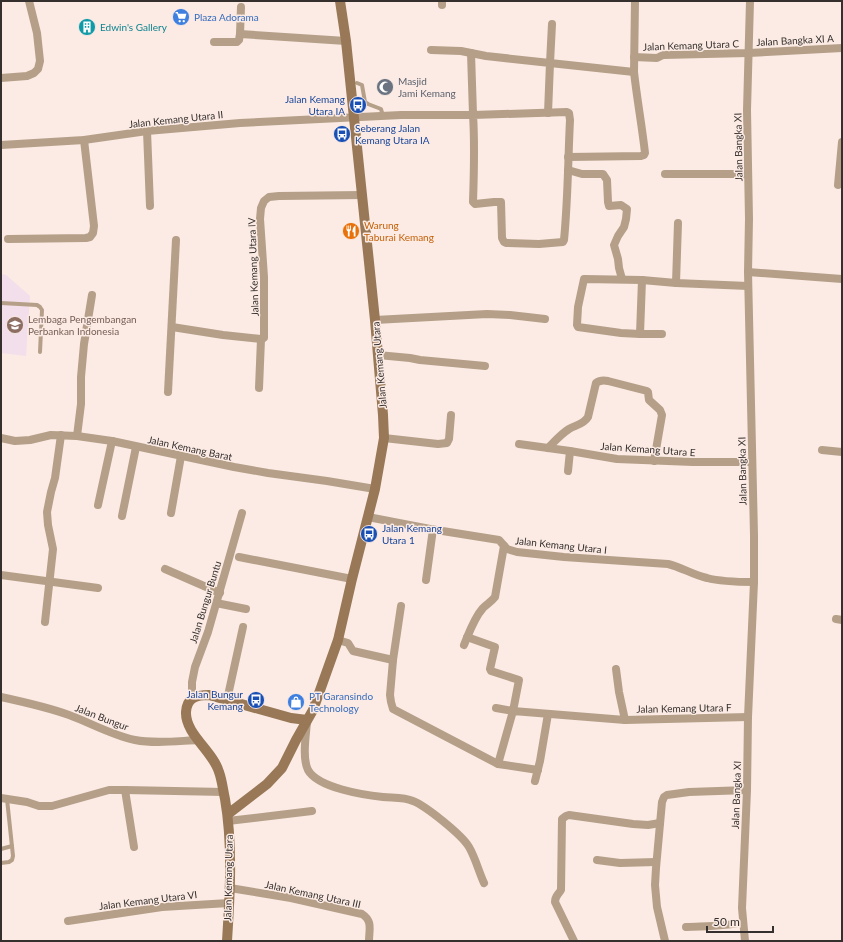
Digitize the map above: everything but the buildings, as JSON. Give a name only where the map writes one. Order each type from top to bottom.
[{"type":"street","points":[[1,78],[27,76],[34,73],[38,69],[40,61],[37,33],[29,1]]},
{"type":"street","name":"Jalan Kemang Utara","points":[[228,818],[267,784],[282,768],[316,703],[338,640],[375,489],[384,438],[375,320],[346,40],[340,1]]},
{"type":"street","points":[[470,53],[474,128],[474,202],[475,204],[501,202],[502,238],[506,243],[539,244],[562,242],[564,240],[567,205],[568,157],[642,156],[645,153],[634,72],[635,1]]},
{"type":"street","name":"Jalan Bangka XI","points":[[745,941],[742,908],[754,582],[748,286],[748,52],[750,1]]},
{"type":"street","points":[[214,42],[237,42],[239,40],[241,7]]},
{"type":"street","points":[[548,112],[552,24]]},
{"type":"street","points":[[240,34],[346,40]]},
{"type":"street","name":"Jalan Bangka XI A","points":[[748,52],[842,48]]},
{"type":"street","points":[[431,50],[461,51],[486,56],[634,72]]},
{"type":"street","name":"Jalan Kemang Utara C","points":[[634,57],[657,58],[663,55],[748,52]]},
{"type":"street","name":"Jalan Kemang Utara II","points":[[1,145],[84,140],[147,131],[240,123],[434,114],[473,115],[566,112],[569,113],[570,120],[568,157]]},
{"type":"street","points":[[147,131],[150,206]]},
{"type":"street","points":[[8,239],[90,237],[93,233],[94,226],[84,140]]},
{"type":"street","points":[[838,185],[842,142]]},
{"type":"street","points":[[568,170],[582,174],[603,174],[607,180],[609,206],[621,206],[627,209],[624,227],[614,245],[622,280]]},
{"type":"street","points":[[665,174],[748,174]]},
{"type":"street","name":"Jalan Kemang Utara IV","points":[[261,339],[264,338],[265,335],[264,277],[260,219],[260,208],[264,201],[269,197],[279,196],[362,195]]},
{"type":"street","points":[[676,283],[678,223]]},
{"type":"street","points":[[168,392],[176,240]]},
{"type":"street","points":[[748,272],[842,279]]},
{"type":"street","points":[[662,334],[609,332],[579,327],[577,325],[578,307],[584,279],[642,280],[748,286]]},
{"type":"street","points":[[640,334],[642,280]]},
{"type":"street","points":[[77,436],[81,404],[81,376],[84,344],[92,295]]},
{"type":"street","points":[[375,320],[486,314],[545,319]]},
{"type":"street","points":[[172,327],[261,339],[259,388]]},
{"type":"street","points":[[378,355],[485,366]]},
{"type":"street","points":[[548,448],[559,436],[570,428],[587,420],[596,383],[599,380],[602,380],[626,385],[648,392],[648,400],[662,413],[654,461]]},
{"type":"street","points":[[384,438],[438,444],[447,443],[449,439],[451,415]]},
{"type":"street","name":"Jalan Kemang Barat","points":[[1,438],[15,441],[30,440],[51,435],[77,436],[112,441],[254,471],[375,489]]},
{"type":"street","points":[[45,622],[53,549],[48,526],[47,512],[55,478],[61,435]]},
{"type":"street","points":[[98,505],[112,441]]},
{"type":"street","name":"Jalan Kemang Utara E","points":[[519,444],[617,459],[693,462],[752,462]]},
{"type":"street","points":[[122,516],[136,447]]},
{"type":"street","points":[[822,450],[842,452]]},
{"type":"street","points":[[568,471],[570,451]]},
{"type":"street","points":[[171,513],[181,456]]},
{"type":"street","name":"Jalan Bungur Buntu","points":[[194,697],[192,682],[195,667],[220,593],[242,513]]},
{"type":"street","name":"Jalan Kemang Utara I","points":[[368,517],[499,540],[507,549],[517,552],[564,557],[668,564],[706,578],[720,581],[754,582]]},
{"type":"street","points":[[426,580],[433,529]]},
{"type":"street","points":[[464,645],[469,631],[480,612],[492,601],[494,597],[504,546]]},
{"type":"street","points":[[239,557],[352,579]]},
{"type":"street","points":[[165,569],[220,593]]},
{"type":"street","points":[[1,575],[98,588]]},
{"type":"street","points":[[216,603],[246,609]]},
{"type":"street","points":[[401,606],[393,660],[390,694],[390,702],[394,709],[498,764],[538,770]]},
{"type":"street","points":[[227,700],[243,627]]},
{"type":"street","points":[[467,637],[495,648],[490,669],[491,671],[519,680],[513,711],[498,764]]},
{"type":"street","points":[[338,640],[348,643],[353,650],[393,660]]},
{"type":"street","name":"Jalan Kemang Utara F","points":[[616,669],[625,720],[748,717]]},
{"type":"street","points":[[194,697],[198,695],[209,695],[291,718],[307,720],[305,759],[308,769],[313,776],[322,782],[347,791],[364,795],[411,800],[420,804],[456,832],[468,846],[484,883]]},
{"type":"street","name":"Jalan Bungur","points":[[1,697],[68,715],[114,734],[135,740],[155,742],[198,740]]},
{"type":"street","name":"Jalan Kemang Utara","points":[[194,697],[190,700],[187,706],[186,719],[192,731],[216,765],[219,772],[228,818],[230,888],[227,941]]},
{"type":"street","points":[[496,708],[513,711],[625,720]]},
{"type":"street","points":[[535,781],[548,714]]},
{"type":"street","points":[[4,798],[27,802],[34,805],[52,806],[109,790],[224,792]]},
{"type":"street","points":[[126,790],[134,847]]},
{"type":"street","points":[[664,941],[657,907],[655,885],[662,802],[664,797],[667,795],[689,792],[747,790]]},
{"type":"street","points":[[228,818],[312,811]]},
{"type":"street","points":[[574,941],[555,902],[556,896],[561,890],[562,819],[569,815],[633,824],[648,825],[660,823]]},
{"type":"street","points":[[597,860],[620,863],[656,862]]},
{"type":"street","name":"Jalan Kemang Utara III","points":[[230,888],[291,898],[362,914],[366,917],[369,923],[369,941]]},
{"type":"street","name":"Jalan Kemang Utara VI","points":[[68,921],[162,907],[229,903]]},
{"type":"street","points":[[686,927],[720,926],[743,922]]},
{"type":"lane","points":[[357,83],[362,85],[365,102],[381,109],[383,116]]},
{"type":"lane","points":[[1,303],[37,305],[40,307],[42,310],[40,352]]},
{"type":"lane","points":[[1,863],[12,860],[12,846],[4,798]]},
{"type":"lane","points":[[1,849],[12,846]]},
{"type":"shaded area","name":"Lembaga Pengembangan Perbankan Indonesia","points":[[1,274],[6,275],[30,296],[26,356],[1,353]]},
{"type":"place","name":"Plaza Adorama","points":[[181,17]]},
{"type":"place","name":"Edwin's Gallery","points":[[87,27]]},
{"type":"place","name":"Masjid Jami Kemang","points":[[385,87]]},
{"type":"place","name":"Jalan Kemang Utara IA","points":[[358,105]]},
{"type":"place","name":"Seberang Jalan Kemang Utara IA","points":[[342,134]]},
{"type":"place","name":"Warung Taburai Kemang","points":[[351,231]]},
{"type":"place","name":"Lembaga Pengembangan Perbankan Indonesia","points":[[15,325]]},
{"type":"place","name":"Jalan Kemang Utara 1","points":[[369,534]]},
{"type":"place","name":"Jalan Bungur Kemang","points":[[256,700]]},
{"type":"place","name":"PT Garansindo Technology","points":[[296,702]]}]
